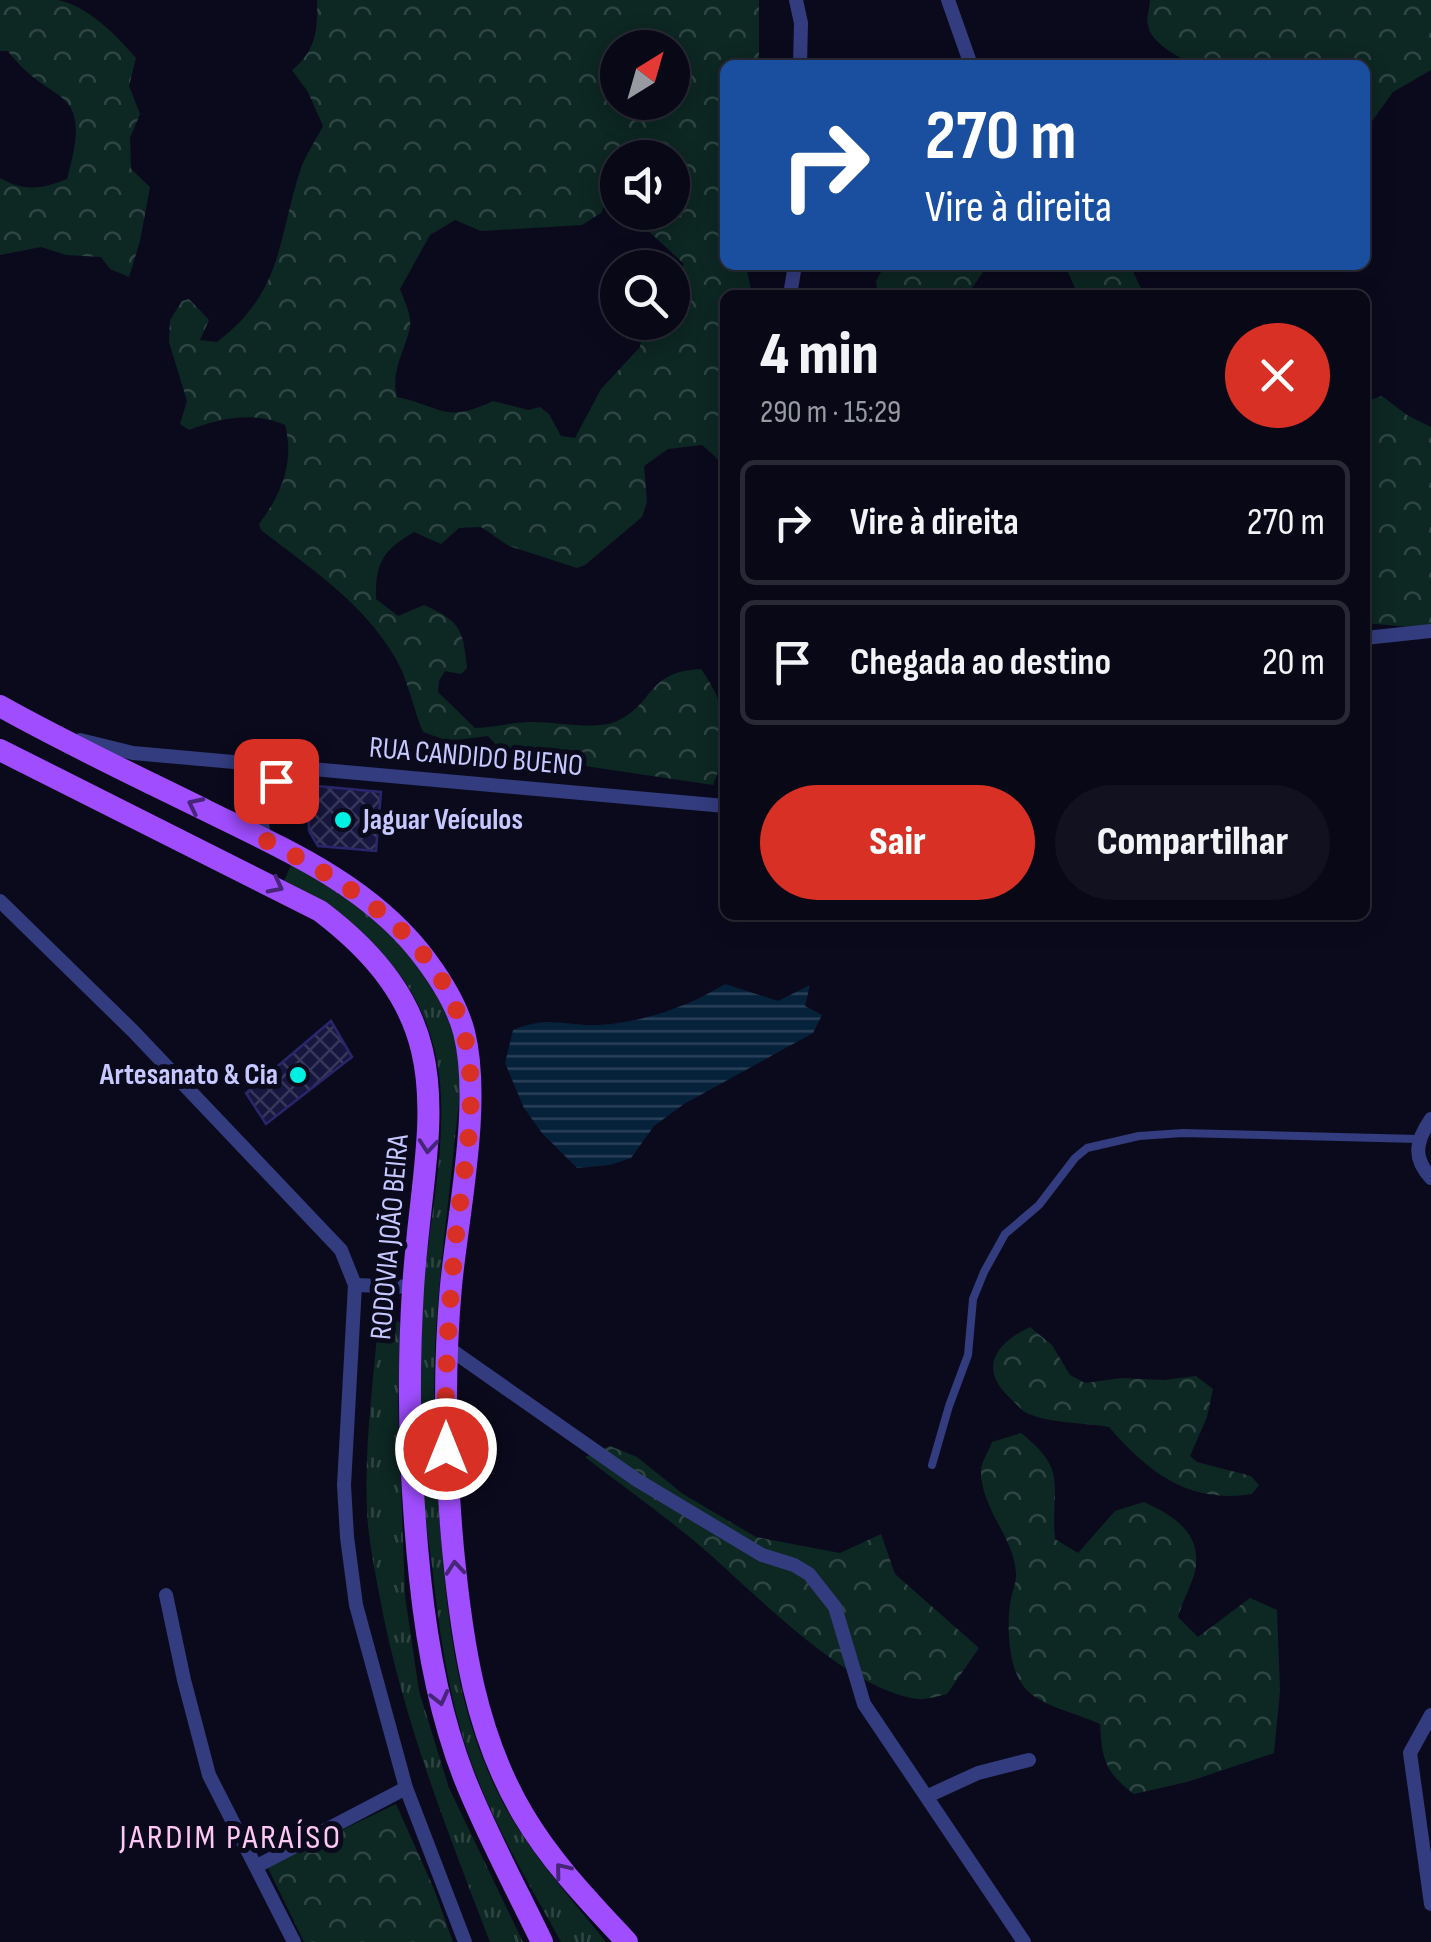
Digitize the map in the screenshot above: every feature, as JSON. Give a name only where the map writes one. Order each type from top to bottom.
[{"type":"main road","points":[[0,706],[340,880],[398,928],[438,978],[453,1004],[464,1031],[470,1100],[448,1347],[447,1481],[470,1678],[502,1774],[548,1852],[627,1942]]},
{"type":"main road","name":"RODOVIA JOÃO BEIRA","points":[[0,750],[320,910],[357,938],[402,998],[414,1025],[431,1096],[413,1288],[410,1436],[420,1575],[434,1674],[465,1779],[542,1942]]},
{"type":"street","points":[[796,0],[800,60]]},
{"type":"street","points":[[948,0],[969,60]]},
{"type":"street","points":[[1370,637],[1431,631]]},
{"type":"street","name":"RUA CANDIDO BUENO","points":[[46,732],[133,753],[720,806]]},
{"type":"street","points":[[265,840],[260,818],[265,798],[276,781],[304,770]]},
{"type":"street","points":[[0,902],[133,1031],[341,1250],[354,1285],[344,1485],[356,1605],[406,1788],[465,1942]]},
{"type":"street","points":[[1431,1120],[1418,1139],[1420,1167],[1431,1178]]},
{"type":"street","points":[[354,1285],[413,1288]]},
{"type":"street","points":[[448,1347],[637,1480],[762,1556],[794,1565],[809,1574],[835,1608],[864,1704],[1024,1942]]},
{"type":"street","points":[[166,1595],[209,1775],[294,1942]]},
{"type":"street","points":[[1431,1715],[1410,1753],[1431,1904]]},
{"type":"street","points":[[928,1796],[978,1772],[1029,1760]]},
{"type":"street","points":[[257,1866],[406,1788]]},
{"type":"lane","points":[[932,1464],[968,1355],[972,1300],[984,1272],[1004,1234],[1040,1205],[1074,1158],[1088,1148],[1139,1136],[1198,1133],[1418,1139]]},
{"type":"green space","points":[[0,0],[69,3],[101,23],[136,58],[129,86],[140,114],[130,138],[131,169],[150,187],[129,277],[110,269],[101,257],[66,255],[41,247],[0,255],[0,178],[33,188],[67,179],[76,126],[64,100],[24,69],[8,51],[0,51]]},
{"type":"green space","points":[[317,0],[759,0],[759,59],[720,60],[720,270],[747,270],[751,290],[720,290],[720,461],[702,445],[668,449],[644,466],[647,502],[642,517],[577,568],[509,546],[481,527],[459,528],[441,544],[414,532],[383,559],[376,587],[376,599],[398,616],[424,605],[458,628],[467,668],[461,674],[445,671],[438,692],[475,728],[530,722],[608,724],[630,714],[670,676],[701,669],[720,705],[720,763],[713,785],[504,754],[488,736],[448,741],[423,732],[400,668],[368,620],[335,588],[261,530],[259,524],[280,490],[287,465],[285,425],[249,417],[225,419],[189,430],[180,424],[187,401],[169,342],[170,320],[182,301],[189,299],[209,320],[200,340],[217,342],[239,323],[267,284],[301,168],[323,126],[308,92],[292,70],[311,47]],"holes":[[[600,140],[690,140],[690,230],[647,230],[669,250],[690,250],[690,340],[641,340],[640,347],[601,389],[575,438],[561,436],[549,414],[540,407],[528,410],[493,401],[453,412],[397,397],[397,370],[410,323],[400,289],[430,235],[455,220],[481,231],[582,225],[600,214]]]},
{"type":"green space","points":[[1150,0],[1431,0],[1431,70],[1393,92],[1370,124],[1370,60],[1187,60],[1160,44],[1150,32]]},
{"type":"green space","points":[[882,270],[984,270],[970,290],[877,290],[876,281]]},
{"type":"green space","points":[[1067,270],[1132,270],[1142,290],[1076,290]]},
{"type":"green space","points":[[1382,396],[1431,427],[1431,629],[1370,623],[1370,400]]},
{"type":"green space","points":[[291,865],[344,897],[393,937],[431,986],[456,1043],[460,1096],[436,1320],[434,1378],[440,1525],[456,1660],[471,1726],[507,1810],[546,1868],[606,1942],[561,1942],[487,1801],[468,1754],[448,1674],[424,1506],[421,1447],[423,1293],[441,1121],[436,1058],[427,1024],[394,966],[371,942],[345,920],[284,881]]},
{"type":"green space","points":[[379,1312],[389,1313],[401,1324],[398,1403],[405,1596],[419,1691],[449,1788],[523,1942],[490,1942],[426,1770],[388,1638],[372,1552],[366,1486]]},
{"type":"green space","points":[[1030,1327],[1052,1345],[1070,1375],[1085,1383],[1196,1376],[1213,1389],[1207,1417],[1190,1456],[1197,1462],[1251,1476],[1259,1485],[1252,1494],[1229,1496],[1190,1489],[1155,1471],[1109,1427],[1047,1419],[1024,1411],[1001,1388],[993,1367],[1000,1349]]},
{"type":"green space","points":[[1021,1433],[1052,1469],[1055,1539],[1078,1553],[1115,1511],[1144,1502],[1173,1518],[1193,1542],[1195,1569],[1178,1617],[1198,1637],[1250,1598],[1277,1610],[1280,1691],[1274,1753],[1187,1782],[1134,1794],[1107,1764],[1100,1724],[1049,1704],[1024,1687],[1015,1669],[1009,1635],[1016,1577],[1014,1560],[986,1498],[981,1471],[992,1442]]},
{"type":"green space","points":[[610,1446],[637,1457],[683,1494],[756,1537],[840,1553],[881,1534],[895,1574],[979,1648],[947,1694],[917,1699],[890,1692],[862,1678],[805,1638],[691,1538],[585,1457]]},
{"type":"green space","points":[[396,1804],[453,1942],[304,1942],[267,1866]]},
{"type":"water","points":[[725,984],[778,1001],[810,985],[805,1006],[822,1015],[813,1033],[684,1104],[654,1126],[631,1158],[610,1165],[577,1168],[542,1133],[524,1108],[505,1063],[513,1030],[547,1022],[598,1025],[631,1021],[681,1006]]},
{"type":"building","name":"Jaguar Veículos","points":[[317,786],[381,792],[376,851],[318,846],[309,831],[308,808]]},
{"type":"building","name":"Artesanato & Cia","points":[[331,1021],[352,1057],[266,1124],[246,1093]]},
{"type":"place","name":"Jaguar Veículos","points":[[343,820]]},
{"type":"place","name":"Artesanato & Cia","points":[[298,1075]]},
{"type":"district","name":"JARDIM PARAÍSO","points":[[231,1837]]},
{"type":"route","points":[[276,781],[265,798],[260,818],[265,840],[340,880],[398,928],[438,978],[464,1031],[470,1100],[450,1290],[446,1449]]}]
